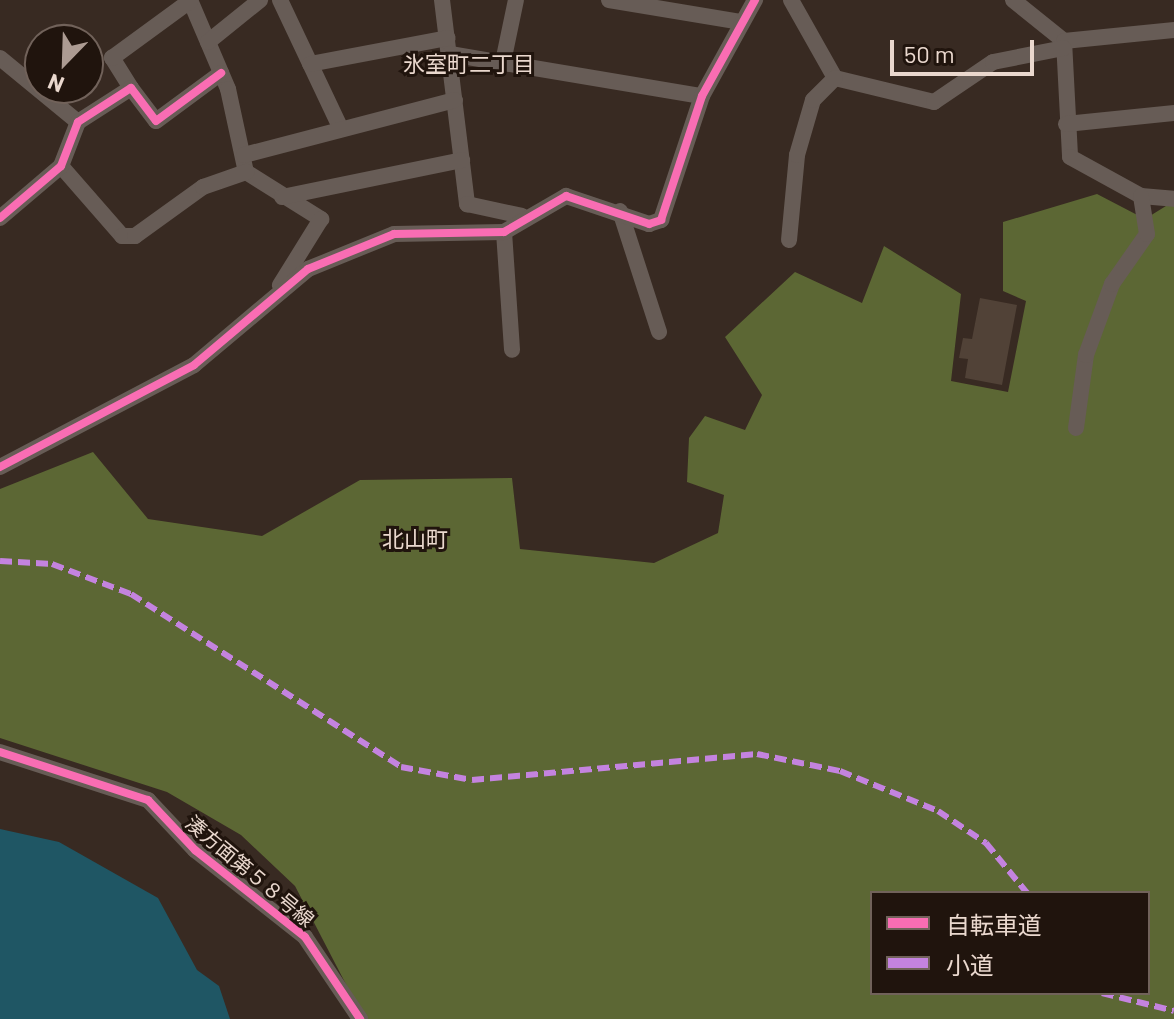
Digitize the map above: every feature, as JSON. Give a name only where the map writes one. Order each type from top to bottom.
[{"type":"street","points":[[221,73],[156,121],[112,58],[190,0],[221,73],[246,172],[321,219],[275,293]]},
{"type":"street","points":[[208,42],[260,0]]},
{"type":"street","points":[[280,0],[341,129]]},
{"type":"street","points":[[442,0],[467,204],[522,216]]},
{"type":"street","points":[[503,62],[516,0]]},
{"type":"street","points":[[609,0],[740,22]]},
{"type":"street","points":[[0,467],[194,365],[275,293],[308,269],[394,234],[504,232],[522,216],[566,196],[620,211],[649,224],[661,220],[702,96],[740,22],[755,0]]},
{"type":"street","points":[[791,0],[835,78],[934,102],[993,62],[1064,44],[1174,30]]},
{"type":"street","points":[[1013,0],[1064,44],[1070,157],[1149,199],[1174,199]]},
{"type":"street","points":[[310,64],[449,46],[503,62],[702,96]]},
{"type":"street","points":[[0,58],[78,122]]},
{"type":"street","points":[[789,240],[797,155],[813,100],[835,78]]},
{"type":"street","points":[[0,218],[61,166],[78,122],[131,88]]},
{"type":"street","points":[[244,155],[455,100]]},
{"type":"street","points":[[1066,124],[1174,113]]},
{"type":"street","points":[[282,197],[462,160]]},
{"type":"street","points":[[61,166],[122,236],[135,236],[203,187],[246,172]]},
{"type":"street","points":[[1076,428],[1086,355],[1112,284],[1147,234],[1149,199]]},
{"type":"street","points":[[620,211],[659,332]]},
{"type":"street","points":[[504,232],[512,350]]},
{"type":"street","name":"湊方面第５８号線","points":[[0,752],[148,800],[195,850],[305,937],[360,1019]]},
{"type":"green space","points":[[1097,194],[1145,219],[1174,201],[1174,1019],[364,1019],[295,886],[241,835],[167,792],[0,738],[0,489],[93,452],[148,519],[262,536],[360,480],[512,478],[520,549],[654,563],[718,533],[724,495],[687,482],[689,438],[705,416],[745,430],[762,395],[725,337],[795,272],[862,303],[884,246],[961,294],[951,381],[1008,392],[1026,301],[1003,291],[1003,222]]},
{"type":"water","points":[[0,829],[59,842],[158,898],[197,970],[219,986],[230,1019],[0,1019]]},
{"type":"building","points":[[980,298],[1017,305],[1002,385],[965,378],[968,359],[959,358],[963,338],[972,339]]},
{"type":"marked path","points":[[0,561],[52,564],[131,594],[401,767],[472,780],[757,754],[840,771],[938,811],[986,843],[1025,891]]},
{"type":"marked path","points":[[1110,995],[1174,1011]]},
{"type":"cycle path","points":[[0,467],[194,365],[308,269],[394,234],[504,232],[566,196],[649,224],[661,220],[702,96],[755,0]]},
{"type":"cycle path","points":[[0,218],[61,166],[78,122],[131,88],[156,121],[221,73]]},
{"type":"cycle path","points":[[0,752],[148,800],[195,850],[305,937],[360,1019]]},
{"type":"district","name":"氷室町二丁目","points":[[469,64]]},
{"type":"district","name":"北山町","points":[[415,539]]}]
